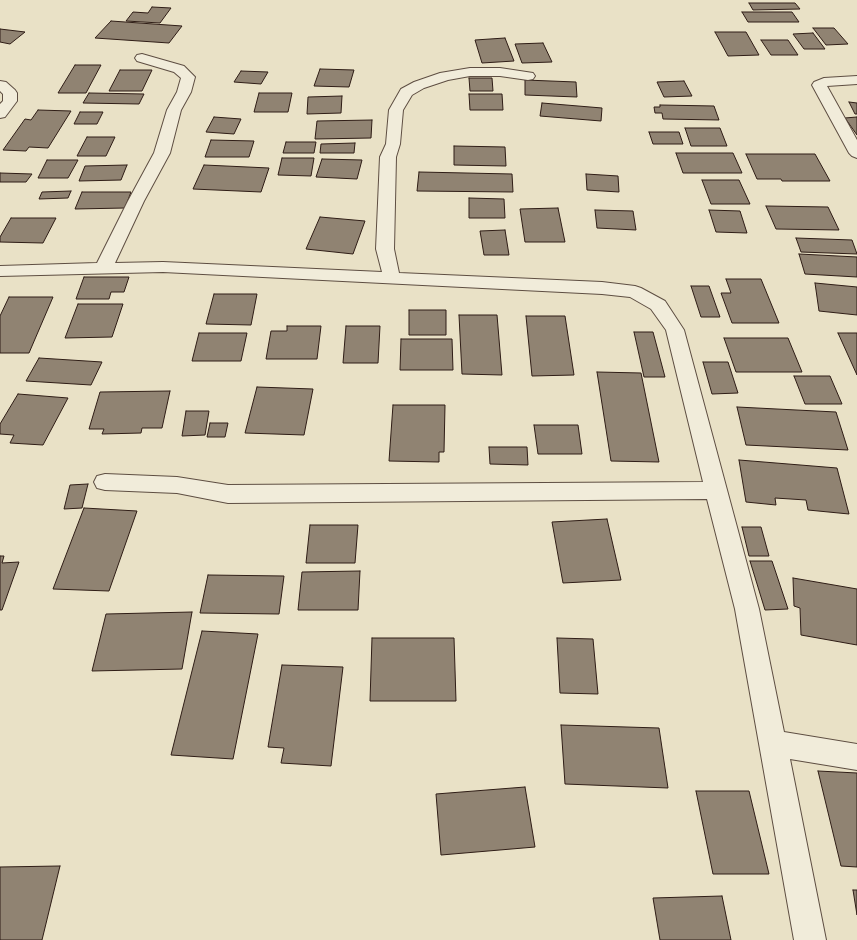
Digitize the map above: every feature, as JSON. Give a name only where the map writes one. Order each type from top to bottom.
[{"type":"street","points":[[104,268],[136,201],[162,153],[174,110],[184,92],[188,77],[179,69],[142,58]]},
{"type":"street","points":[[392,279],[385,249],[388,157],[392,144],[396,110],[406,92],[419,85],[445,76],[470,72],[528,76]]},
{"type":"street","points":[[857,80],[824,82],[819,85],[857,153]]},
{"type":"street","points":[[0,114],[10,101],[10,93],[1,85]]},
{"type":"street","points":[[0,271],[163,267],[602,288],[635,292],[658,305],[674,330],[747,609],[810,940]]},
{"type":"street","points":[[105,482],[177,485],[228,494],[716,490]]},
{"type":"street","points":[[773,743],[857,757]]},
{"type":"building","points":[[749,3],[795,3],[800,9],[753,10]]},
{"type":"building","points":[[152,7],[171,8],[160,23],[126,21],[133,12],[148,13]]},
{"type":"building","points":[[742,12],[792,12],[799,22],[748,22]]},
{"type":"building","points":[[111,21],[182,26],[169,43],[95,38]]},
{"type":"building","points":[[813,28],[834,28],[848,44],[826,45]]},
{"type":"building","points":[[0,29],[25,32],[10,44],[0,42]]},
{"type":"building","points":[[715,32],[746,32],[759,55],[728,56]]},
{"type":"building","points":[[813,33],[825,49],[804,49],[793,34]]},
{"type":"building","points":[[505,38],[514,61],[482,63],[475,40]]},
{"type":"building","points":[[761,40],[788,40],[798,55],[771,55]]},
{"type":"building","points":[[543,43],[552,62],[522,63],[515,44]]},
{"type":"building","points":[[75,65],[101,65],[86,93],[58,93]]},
{"type":"building","points":[[320,69],[354,70],[349,87],[314,86]]},
{"type":"building","points":[[120,70],[152,70],[142,91],[109,91]]},
{"type":"building","points":[[241,71],[268,72],[261,84],[234,82]]},
{"type":"building","points":[[469,78],[492,78],[493,91],[470,91]]},
{"type":"building","points":[[525,80],[576,82],[577,97],[525,95]]},
{"type":"building","points":[[684,81],[692,96],[664,97],[657,82]]},
{"type":"building","points":[[89,93],[144,94],[139,104],[83,103]]},
{"type":"building","points":[[259,93],[292,93],[288,112],[254,112]]},
{"type":"building","points":[[469,94],[502,94],[503,110],[470,110]]},
{"type":"building","points":[[342,96],[341,113],[307,114],[308,97]]},
{"type":"building","points":[[849,102],[857,103],[857,114],[855,114]]},
{"type":"building","points":[[542,103],[602,108],[601,121],[540,116]]},
{"type":"building","points":[[660,105],[714,106],[719,120],[663,119],[662,113],[655,113],[654,107],[660,107]]},
{"type":"building","points":[[38,110],[71,111],[48,148],[29,147],[26,151],[3,150],[25,119],[31,120]]},
{"type":"building","points":[[80,112],[103,112],[97,124],[74,124]]},
{"type":"building","points":[[214,117],[241,119],[234,134],[206,132]]},
{"type":"building","points":[[857,117],[857,135],[845,118]]},
{"type":"building","points":[[372,120],[371,138],[315,139],[317,121]]},
{"type":"building","points":[[685,128],[720,128],[727,146],[691,146]]},
{"type":"building","points":[[649,132],[679,132],[683,144],[653,144]]},
{"type":"building","points":[[87,137],[115,137],[106,156],[77,156]]},
{"type":"building","points":[[211,140],[254,141],[249,157],[205,157]]},
{"type":"building","points":[[286,142],[316,142],[314,153],[283,153]]},
{"type":"building","points":[[355,143],[354,153],[320,153],[321,144]]},
{"type":"building","points":[[454,146],[505,147],[506,166],[454,165]]},
{"type":"building","points":[[676,153],[733,153],[742,173],[683,173]]},
{"type":"building","points":[[746,154],[815,154],[830,181],[782,181],[781,179],[757,179]]},
{"type":"building","points":[[282,158],[314,158],[311,176],[278,175]]},
{"type":"building","points":[[322,159],[362,160],[357,179],[316,177]]},
{"type":"building","points":[[47,160],[78,160],[68,178],[38,178]]},
{"type":"building","points":[[127,165],[121,180],[79,181],[85,166]]},
{"type":"building","points":[[204,165],[269,168],[261,192],[193,189]]},
{"type":"building","points":[[419,172],[512,174],[513,192],[417,191]]},
{"type":"building","points":[[0,173],[32,174],[26,182],[0,182]]},
{"type":"building","points":[[586,174],[618,176],[619,192],[587,190]]},
{"type":"building","points":[[702,180],[739,180],[750,204],[711,204]]},
{"type":"building","points":[[71,191],[68,198],[39,199],[42,192]]},
{"type":"building","points":[[82,192],[131,192],[125,208],[75,209]]},
{"type":"building","points":[[469,198],[504,199],[505,218],[469,218]]},
{"type":"building","points":[[766,206],[828,207],[839,230],[776,229]]},
{"type":"building","points":[[558,208],[565,242],[525,242],[520,209]]},
{"type":"building","points":[[595,210],[633,211],[636,230],[597,228]]},
{"type":"building","points":[[709,210],[740,211],[747,233],[716,232]]},
{"type":"building","points":[[320,217],[365,221],[353,254],[306,249]]},
{"type":"building","points":[[11,218],[56,218],[43,243],[0,242],[0,237]]},
{"type":"building","points":[[505,230],[509,255],[484,255],[480,231]]},
{"type":"building","points":[[796,238],[852,240],[857,254],[801,252]]},
{"type":"building","points":[[799,254],[857,257],[857,277],[805,274]]},
{"type":"building","points":[[84,277],[129,277],[124,292],[111,292],[109,299],[76,299]]},
{"type":"building","points":[[726,279],[761,279],[779,323],[732,323],[721,293],[731,293]]},
{"type":"building","points":[[815,283],[857,287],[857,315],[819,311]]},
{"type":"building","points":[[691,286],[709,286],[720,317],[701,317]]},
{"type":"building","points":[[214,294],[257,294],[251,325],[206,324]]},
{"type":"building","points":[[9,297],[53,297],[29,353],[0,353],[0,316]]},
{"type":"building","points":[[78,304],[123,304],[112,337],[65,338]]},
{"type":"building","points":[[409,310],[446,310],[446,335],[409,335]]},
{"type":"building","points":[[459,315],[497,315],[502,375],[462,374]]},
{"type":"building","points":[[526,316],[565,316],[574,375],[532,376]]},
{"type":"building","points":[[287,326],[321,326],[317,359],[266,359],[271,331],[287,331]]},
{"type":"building","points":[[346,326],[380,326],[378,363],[343,363]]},
{"type":"building","points":[[634,332],[653,332],[665,377],[644,377]]},
{"type":"building","points":[[199,333],[247,333],[241,361],[192,361]]},
{"type":"building","points":[[838,333],[857,333],[857,375]]},
{"type":"building","points":[[724,338],[788,338],[802,372],[736,372]]},
{"type":"building","points":[[401,339],[452,339],[453,370],[400,370]]},
{"type":"building","points":[[39,358],[102,362],[91,385],[26,381]]},
{"type":"building","points":[[703,362],[728,362],[738,393],[712,394]]},
{"type":"building","points":[[597,372],[641,373],[659,462],[611,461]]},
{"type":"building","points":[[794,376],[830,376],[842,404],[805,404]]},
{"type":"building","points":[[257,387],[313,389],[304,435],[245,433]]},
{"type":"building","points":[[170,391],[162,428],[142,428],[141,433],[102,434],[104,429],[89,429],[100,392]]},
{"type":"building","points":[[18,394],[68,398],[43,445],[10,443],[14,435],[0,434],[0,424]]},
{"type":"building","points":[[393,405],[445,405],[444,452],[439,452],[439,462],[389,461]]},
{"type":"building","points":[[737,407],[836,412],[848,450],[746,445]]},
{"type":"building","points":[[186,411],[209,411],[205,435],[182,436]]},
{"type":"building","points":[[210,423],[228,423],[225,437],[207,437]]},
{"type":"building","points":[[534,425],[578,425],[582,454],[538,454]]},
{"type":"building","points":[[489,447],[527,447],[528,465],[490,464]]},
{"type":"building","points":[[739,460],[837,468],[849,514],[808,510],[806,500],[775,498],[776,505],[746,502]]},
{"type":"building","points":[[88,484],[82,508],[64,509],[70,485]]},
{"type":"building","points":[[84,508],[137,511],[109,591],[53,589]]},
{"type":"building","points":[[607,519],[621,580],[563,583],[552,522]]},
{"type":"building","points":[[310,525],[358,525],[355,563],[306,563]]},
{"type":"building","points":[[742,527],[761,527],[769,556],[749,556]]},
{"type":"building","points":[[0,556],[4,556],[2,563],[19,562],[2,610],[0,610]]},
{"type":"building","points":[[750,561],[772,561],[788,609],[765,610]]},
{"type":"building","points":[[360,571],[358,610],[298,610],[302,572]]},
{"type":"building","points":[[208,575],[284,576],[279,614],[200,613]]},
{"type":"building","points":[[793,578],[857,589],[857,645],[801,635],[800,608],[794,606]]},
{"type":"building","points":[[192,612],[182,669],[92,671],[106,614]]},
{"type":"building","points":[[202,631],[258,634],[233,759],[171,755]]},
{"type":"building","points":[[372,638],[454,638],[456,701],[370,701]]},
{"type":"building","points":[[557,638],[593,639],[598,694],[560,693]]},
{"type":"building","points":[[282,665],[343,667],[331,766],[281,763],[284,748],[268,747]]},
{"type":"building","points":[[561,725],[659,728],[668,788],[565,784]]},
{"type":"building","points":[[818,771],[857,773],[857,867],[841,866]]},
{"type":"building","points":[[525,787],[535,847],[441,855],[436,794]]},
{"type":"building","points":[[696,791],[749,791],[769,874],[713,874]]},
{"type":"building","points":[[60,866],[42,940],[0,940],[0,867]]},
{"type":"building","points":[[853,890],[857,890],[857,915]]},
{"type":"building","points":[[722,896],[731,940],[660,940],[653,898]]}]
